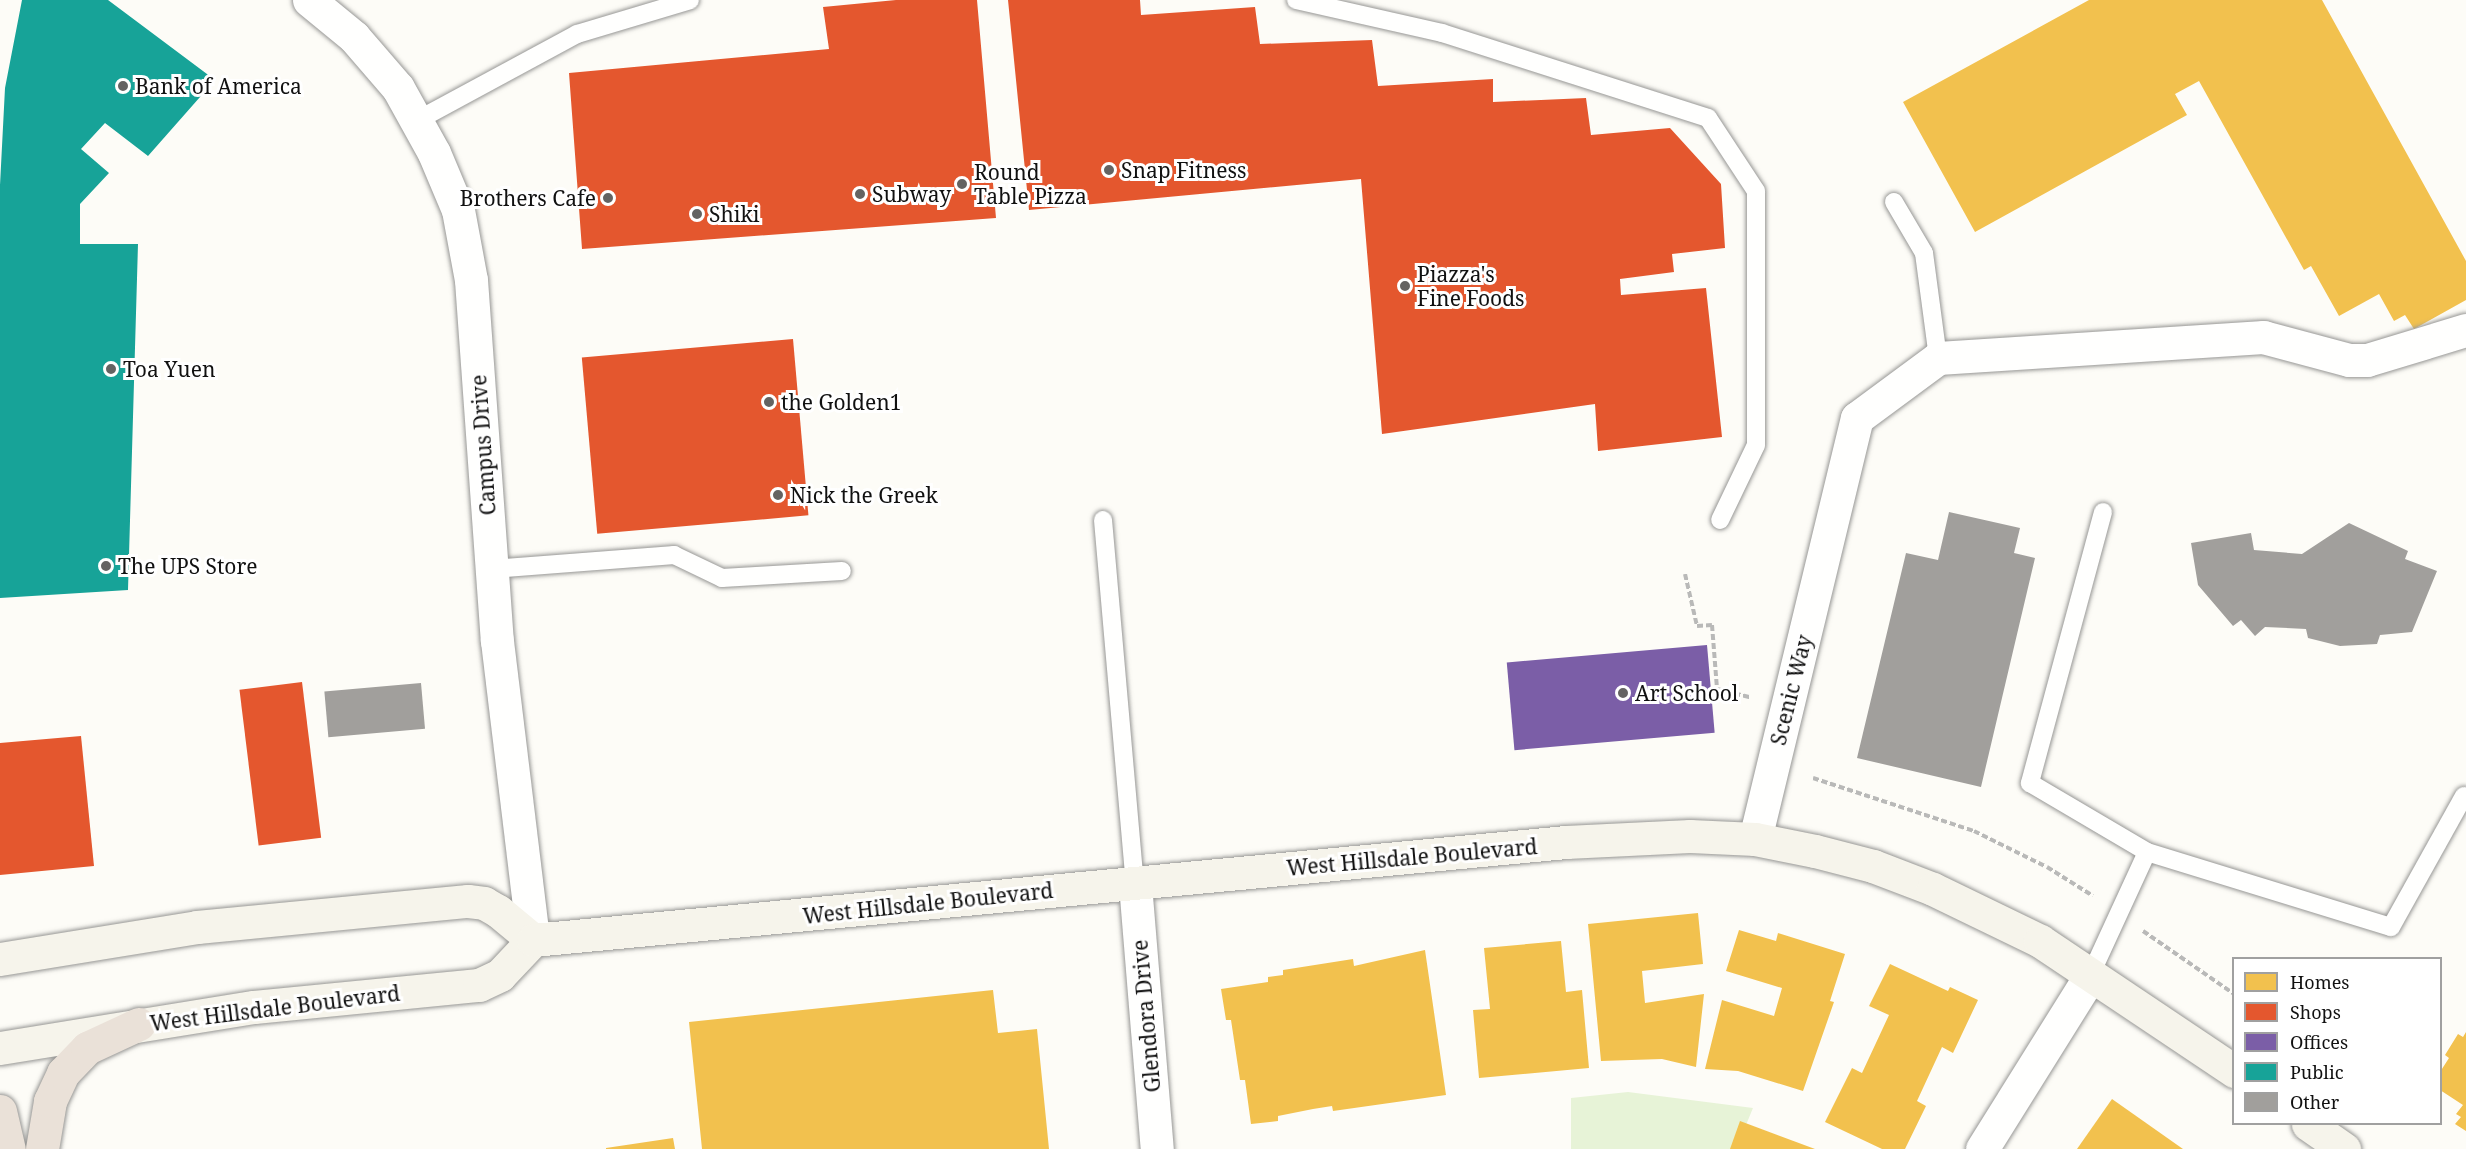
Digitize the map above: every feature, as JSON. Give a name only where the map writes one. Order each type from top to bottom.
[{"type":"highway","points":[[42,1149],[50,1101],[63,1073],[87,1048],[139,1024]]},
{"type":"highway","points":[[0,1111],[9,1149]]},
{"type":"main road","name":"West Hillsdale Boulevard","points":[[0,1048],[254,1007],[479,985],[501,975],[533,940],[1576,841],[1690,836],[1755,839],[1873,866],[1933,889],[2040,941],[2232,1070]]},
{"type":"main road","points":[[0,959],[197,927],[468,901],[498,911],[533,940]]},
{"type":"main road","points":[[2309,1125],[2344,1149]]},
{"type":"street","name":"Campus Drive","points":[[309,0],[375,60],[418,120],[458,210],[471,280],[492,569],[533,940]]},
{"type":"street","points":[[1938,358],[2263,337],[2349,360],[2367,360],[2466,330]]},
{"type":"street","name":"Scenic Way","points":[[1755,839],[1857,418],[1938,358]]},
{"type":"street","name":"Glendora Drive","points":[[1135,884],[1157,1149]]},
{"type":"street","points":[[1982,1149],[2090,976]]},
{"type":"lane","points":[[418,120],[577,34],[690,0]]},
{"type":"lane","points":[[1296,0],[1442,33],[1708,118],[1756,191],[1756,445],[1720,520]]},
{"type":"lane","points":[[1894,202],[1924,253],[1938,358]]},
{"type":"lane","points":[[2103,512],[2030,783],[2146,852],[2391,927],[2464,796]]},
{"type":"lane","points":[[1103,520],[1135,884]]},
{"type":"lane","points":[[492,569],[674,555],[722,578],[842,572]]},
{"type":"lane","points":[[2090,976],[2146,852]]},
{"type":"path","points":[[1684,574],[1697,626],[1712,625],[1717,689],[1787,706]]},
{"type":"path","points":[[1813,778],[1974,831],[2047,867],[2119,913],[2232,993]]},
{"type":"green space","points":[[1628,1092],[1753,1108],[1736,1149],[1571,1149],[1571,1098]]},
{"type":"building: Homes","points":[[2089,0],[2322,0],[2466,261],[2466,300],[2414,329],[2405,315],[2394,321],[2379,294],[2339,316],[2311,266],[2304,270],[2199,81],[2175,94],[2187,115],[1975,232],[1903,102]]},
{"type":"building: Homes","points":[[1698,913],[1703,964],[1642,971],[1645,1003],[1704,994],[1696,1067],[1662,1059],[1601,1061],[1588,924]]},
{"type":"building: Homes","points":[[1739,930],[1776,941],[1778,933],[1845,954],[1830,1001],[1834,1002],[1803,1091],[1738,1071],[1705,1069],[1722,1000],[1774,1016],[1782,988],[1726,971]]},
{"type":"building: Homes","points":[[1561,941],[1566,992],[1582,990],[1589,1068],[1479,1078],[1473,1010],[1490,1009],[1484,948]]},
{"type":"building: Homes","points":[[1425,950],[1446,1095],[1333,1111],[1332,1106],[1278,1116],[1278,1121],[1251,1124],[1245,1080],[1240,1080],[1231,1020],[1226,1020],[1221,989],[1268,982],[1268,977],[1283,975],[1283,970],[1353,959],[1354,966]]},
{"type":"building: Homes","points":[[1890,964],[1948,991],[1950,987],[1978,1000],[1953,1053],[1942,1047],[1917,1101],[1926,1106],[1905,1149],[1882,1149],[1825,1122],[1852,1068],[1862,1073],[1889,1015],[1869,1006]]},
{"type":"building: Homes","points":[[993,990],[998,1033],[1037,1029],[1049,1149],[702,1149],[689,1022]]},
{"type":"building: Homes","points":[[2466,1032],[2466,1131],[2455,1124],[2461,1117],[2456,1114],[2463,1105],[2442,1091],[2442,1069],[2449,1058],[2445,1055],[2458,1034],[2463,1037]]},
{"type":"building: Homes","points":[[2112,1099],[2183,1149],[2077,1149]]},
{"type":"building: Homes","points":[[1740,1121],[1815,1149],[1730,1149]]},
{"type":"building: Homes","points":[[673,1138],[675,1149],[606,1149],[606,1148]]},
{"type":"building: Shops","points":[[896,0],[977,0],[996,218],[582,249],[569,73],[829,49],[823,7]]},
{"type":"building: Shops","points":[[1008,0],[1140,0],[1141,15],[1255,7],[1260,44],[1372,40],[1378,86],[1493,79],[1493,102],[1586,98],[1591,135],[1670,128],[1721,184],[1725,248],[1672,254],[1674,272],[1620,279],[1621,295],[1706,288],[1722,437],[1598,451],[1595,404],[1382,434],[1361,179],[1029,210]]},
{"type":"building: Shops","points":[[793,339],[808,515],[597,534],[582,357]]},
{"type":"building: Shops","points":[[302,682],[321,838],[259,846],[239,690]]},
{"type":"building: Shops","points":[[81,736],[94,866],[0,875],[0,743]]},
{"type":"building: Offices","points":[[1707,645],[1715,733],[1514,750],[1507,663]]},
{"type":"building: Public","points":[[22,0],[108,0],[215,80],[148,156],[105,123],[81,149],[109,173],[80,204],[80,244],[138,244],[128,590],[0,598],[0,185],[5,88]]},
{"type":"building: Other","points":[[1949,512],[2020,528],[2014,553],[2035,558],[1981,787],[1857,758],[1906,553],[1938,560]]},
{"type":"building: Other","points":[[2349,523],[2408,551],[2405,559],[2437,571],[2412,632],[2380,635],[2377,644],[2340,646],[2308,638],[2306,629],[2265,627],[2255,636],[2241,620],[2233,626],[2198,585],[2191,543],[2251,533],[2254,550],[2302,554]]},
{"type":"building: Other","points":[[421,683],[425,729],[328,737],[324,691]]},
{"type":"place","name":"Bank of America","points":[[123,86]]},
{"type":"place","name":"Snap Fitness","points":[[1109,170]]},
{"type":"place","name":"Round Table Pizza","points":[[962,184]]},
{"type":"place","name":"Subway","points":[[860,194]]},
{"type":"place","name":"Brothers Cafe","points":[[608,198]]},
{"type":"place","name":"Shiki","points":[[697,214]]},
{"type":"place","name":"Piazza's Fine Foods","points":[[1405,286]]},
{"type":"place","name":"Toa Yuen","points":[[111,369]]},
{"type":"place","name":"the Golden1","points":[[769,402]]},
{"type":"place","name":"Nick the Greek","points":[[778,495]]},
{"type":"place","name":"The UPS Store","points":[[106,566]]},
{"type":"place","name":"Art School","points":[[1623,693]]}]
